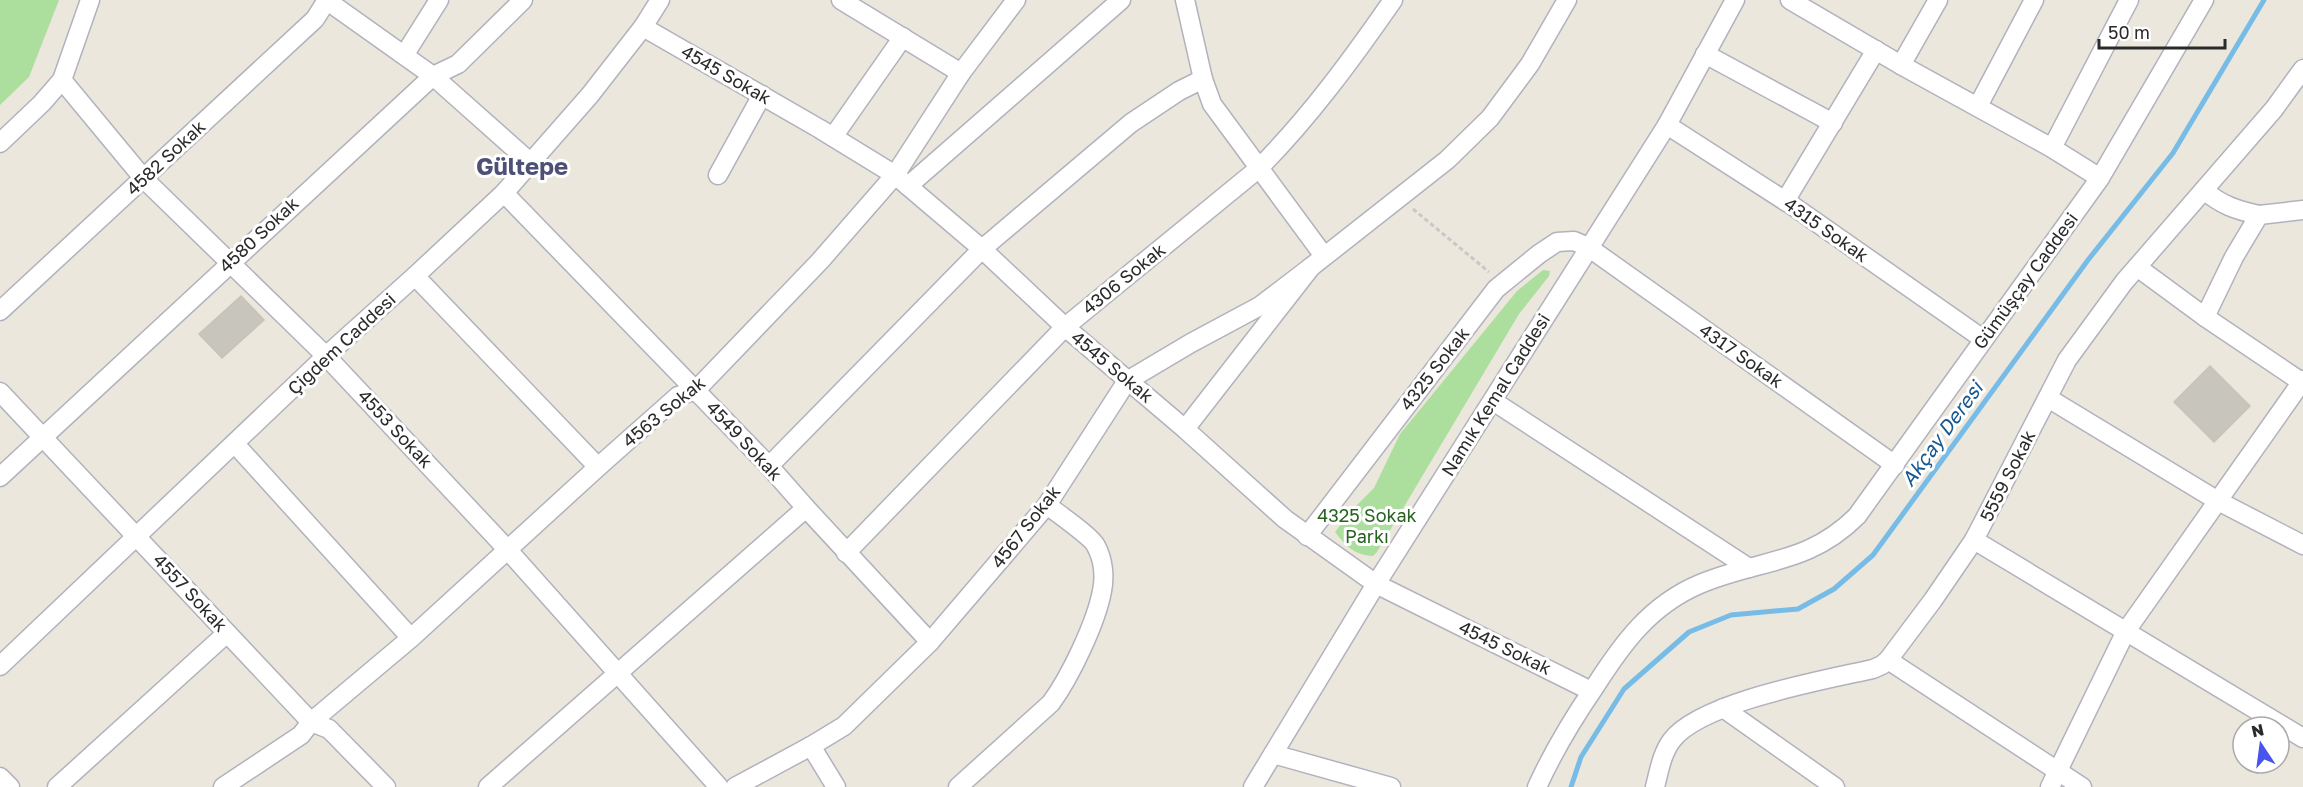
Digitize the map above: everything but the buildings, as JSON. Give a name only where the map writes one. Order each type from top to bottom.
[{"type":"street","points":[[0,143],[48,97],[62,80],[90,0]]},
{"type":"street","points":[[326,0],[433,76],[531,163]]},
{"type":"street","name":"4582 Sokak","points":[[0,311],[315,19],[326,0]]},
{"type":"street","points":[[405,54],[439,0]]},
{"type":"street","name":"4580 Sokak","points":[[0,477],[433,76],[458,64],[523,0]]},
{"type":"street","name":"Çiğdem Caddesi","points":[[0,666],[326,356],[504,192],[590,95],[643,27],[660,0]]},
{"type":"street","points":[[840,0],[961,73]]},
{"type":"street","name":"4563 Sokak","points":[[223,787],[301,735],[311,722],[411,638],[678,396],[696,390],[901,180],[961,73],[1016,0]]},
{"type":"street","points":[[901,180],[1121,0]]},
{"type":"street","points":[[1185,0],[1203,80],[1212,104],[1258,169],[1317,262]]},
{"type":"street","name":"4306 Sokak","points":[[846,553],[1065,327],[1258,169],[1289,137],[1354,56],[1393,0]]},
{"type":"street","points":[[1185,429],[1317,262],[1448,160],[1490,118],[1530,64],[1567,0]]},
{"type":"street","name":"Namık Kemal Caddesi","points":[[1253,787],[1376,584],[1667,125],[1735,0]]},
{"type":"street","points":[[1790,0],[1901,65],[2052,148],[2100,178]]},
{"type":"street","points":[[1901,65],[1938,0]]},
{"type":"street","points":[[1978,106],[2034,0]]},
{"type":"street","points":[[2052,148],[2129,0]]},
{"type":"street","name":"Gümüşçay Caddesi","points":[[1537,787],[1552,753],[1592,691],[1622,646],[1654,611],[1675,596],[1700,584],[1807,552],[1840,533],[1857,516],[2100,178],[2204,0]]},
{"type":"street","name":"4545 Sokak","points":[[643,27],[833,137],[901,180],[982,249],[1065,327],[1307,536],[1376,584],[1592,691]]},
{"type":"street","points":[[833,137],[903,37]]},
{"type":"street","points":[[1785,201],[1876,50]]},
{"type":"street","points":[[1706,54],[1833,123]]},
{"type":"street","name":"5559 Sokak","points":[[1655,787],[1664,754],[1671,741],[1695,720],[1723,708],[1873,669],[1888,660],[1974,540],[2067,360],[2124,282],[2274,109],[2303,69]]},
{"type":"street","name":"4553 Sokak","points":[[62,80],[144,179],[326,356],[507,549],[719,787]]},
{"type":"street","points":[[769,466],[982,249],[1131,123],[1179,92],[1203,80]]},
{"type":"street","points":[[718,175],[762,95]]},
{"type":"street","name":"4315 Sokak","points":[[1667,125],[1785,201],[1983,339]]},
{"type":"street","points":[[2204,190],[2218,202],[2233,210],[2259,215],[2303,210]]},
{"type":"street","name":"4549 Sokak","points":[[504,192],[769,466],[846,553],[930,642]]},
{"type":"street","points":[[2205,317],[2234,257],[2259,215]]},
{"type":"street","name":"4325 Sokak","points":[[1307,536],[1503,284],[1539,254],[1557,243],[1566,240],[1588,247]]},
{"type":"street","name":"4317 Sokak","points":[[1588,247],[1895,465]]},
{"type":"street","name":"4567 Sokak","points":[[735,787],[812,746],[844,726],[930,642],[1047,505],[1127,381],[1260,306],[1317,262]]},
{"type":"street","points":[[2050,787],[2126,631],[2303,382],[2205,317],[2137,267]]},
{"type":"street","points":[[415,276],[598,467]]},
{"type":"street","name":"4557 Sokak","points":[[0,392],[311,722],[329,729],[386,787]]},
{"type":"street","points":[[2048,398],[2218,501],[2303,545]]},
{"type":"street","points":[[1493,401],[1749,568]]},
{"type":"street","points":[[235,444],[411,638]]},
{"type":"street","points":[[958,787],[1051,703],[1058,694],[1089,631],[1102,592],[1102,563],[1096,544],[1047,505]]},
{"type":"street","points":[[488,787],[806,508]]},
{"type":"street","points":[[1974,540],[2303,738]]},
{"type":"street","points":[[57,787],[227,633]]},
{"type":"street","points":[[1888,660],[2058,769],[2082,787]]},
{"type":"street","points":[[1723,708],[1835,787]]},
{"type":"street","points":[[812,746],[836,787]]},
{"type":"street","points":[[1273,754],[1391,787]]},
{"type":"street","points":[[0,777],[10,787]]},
{"type":"path","points":[[1400,198],[1503,284]]},
{"type":"green space","points":[[0,0],[59,0],[29,77],[0,105]]},
{"type":"green space","name":"4325 Sokak Parkı","points":[[1543,270],[1550,271],[1549,276],[1519,314],[1377,552],[1373,556],[1351,549],[1335,532],[1352,510],[1374,488],[1400,434],[1517,291]]},
{"type":"waterway","name":"Akçay Deresi","points":[[1571,787],[1581,757],[1624,689],[1689,632],[1731,615],[1798,609],[1834,589],[1873,555],[2088,260],[2173,153],[2264,0]]},
{"type":"district","name":"Gültepe","points":[[522,167]]}]
